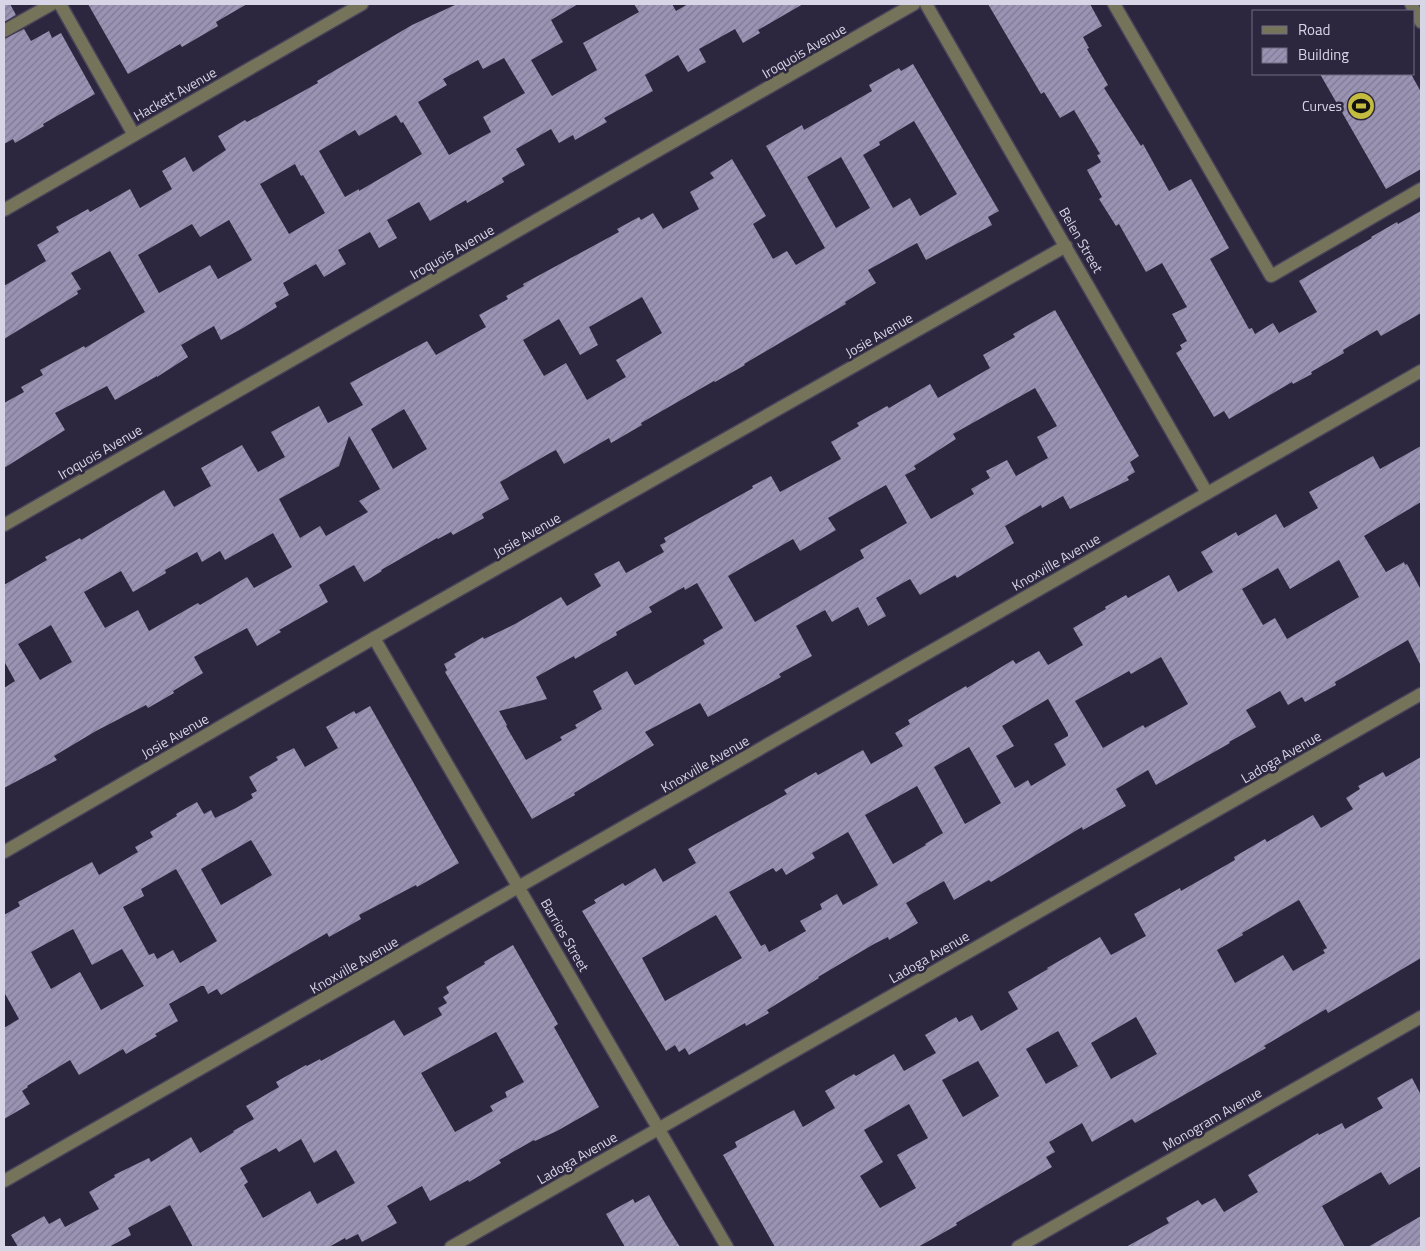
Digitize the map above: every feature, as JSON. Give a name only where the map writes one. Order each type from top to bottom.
[{"type":"street","points":[[4,31],[52,4]]},
{"type":"street","points":[[60,4],[134,135]]},
{"type":"street","name":"Hackett Avenue","points":[[4,210],[362,4]]},
{"type":"street","name":"Iroquois Avenue","points":[[4,525],[914,4]]},
{"type":"street","name":"Belen Street","points":[[926,4],[1207,493]]},
{"type":"street","points":[[1114,4],[1271,276],[1421,189]]},
{"type":"street","name":"Josie Avenue","points":[[4,852],[374,638],[1066,246]]},
{"type":"street","name":"Knoxville Avenue","points":[[4,1181],[520,888],[1421,371]]},
{"type":"street","name":"Barrios Street","points":[[374,638],[727,1247]]},
{"type":"street","name":"Ladoga Avenue","points":[[451,1247],[1421,694]]},
{"type":"street","name":"Monogram Avenue","points":[[1018,1247],[1421,1017]]},
{"type":"building","points":[[4,4],[10,4],[16,15],[4,22]]},
{"type":"building","points":[[88,4],[247,4],[216,22],[218,26],[182,47],[180,44],[128,74]]},
{"type":"building","points":[[457,4],[578,4],[551,20],[563,42],[531,60],[552,96],[597,70],[583,43],[639,12],[634,4],[672,4],[676,11],[688,4],[803,4],[758,30],[760,33],[743,43],[735,29],[699,49],[706,62],[688,72],[678,55],[645,75],[653,91],[604,118],[607,122],[575,140],[573,135],[559,143],[551,129],[516,149],[525,165],[502,178],[504,182],[467,203],[466,200],[430,221],[419,202],[387,220],[397,238],[379,248],[370,232],[338,250],[346,264],[324,277],[316,264],[283,283],[289,295],[275,303],[277,307],[243,328],[221,340],[214,326],[181,345],[188,357],[115,400],[107,386],[55,413],[65,430],[4,468],[4,403],[24,392],[21,387],[43,375],[40,370],[84,346],[85,348],[145,312],[110,251],[71,273],[81,289],[77,291],[78,294],[4,339],[4,286],[46,261],[37,245],[59,232],[56,227],[88,209],[90,212],[130,189],[140,208],[172,189],[162,171],[185,157],[193,172],[226,150],[218,136],[318,83],[317,81],[412,25]],"holes":[[[504,58],[525,93],[483,117],[491,132],[449,155],[418,102],[447,85],[443,79],[478,60],[483,69]],[[396,115],[401,123],[403,122],[422,154],[359,191],[359,189],[345,197],[319,151],[355,130],[359,136]],[[295,164],[325,213],[289,234],[260,184]],[[229,220],[252,260],[218,279],[210,265],[159,293],[138,255],[192,224],[200,237]]]},
{"type":"building","points":[[988,4],[1090,4],[1102,26],[1083,37],[1089,48],[1087,49],[1108,85],[1104,88],[1141,146],[1143,144],[1169,191],[1191,179],[1229,248],[1210,259],[1249,329],[1252,328],[1255,334],[1273,323],[1279,333],[1317,312],[1299,281],[1397,222],[1398,224],[1421,211],[1421,313],[1381,336],[1377,330],[1343,350],[1344,353],[1311,372],[1312,374],[1293,384],[1292,382],[1229,419],[1224,411],[1214,417],[1176,353],[1182,349],[1180,345],[1187,341],[1172,314],[1187,307],[1162,263],[1146,272],[1119,224],[1116,226],[1099,199],[1102,197],[1087,170],[1101,162],[1097,155],[1100,154],[1074,110],[1060,118],[1044,92],[1041,94]]},
{"type":"building","points":[[24,29],[31,41],[49,31],[52,38],[61,33],[95,94],[43,124],[44,126],[15,143],[13,139],[4,144],[4,39]]},
{"type":"building","points":[[913,64],[999,211],[988,217],[992,225],[926,260],[917,243],[868,270],[876,283],[845,302],[846,304],[745,365],[641,423],[642,425],[611,443],[609,438],[564,464],[556,450],[550,453],[500,482],[509,499],[482,514],[484,518],[453,535],[451,532],[437,538],[381,570],[364,582],[354,565],[319,585],[328,602],[279,630],[281,632],[257,646],[247,628],[194,657],[203,673],[173,691],[174,693],[148,708],[146,705],[96,731],[54,756],[57,760],[4,788],[4,688],[15,681],[4,661],[4,585],[47,560],[45,557],[80,538],[81,540],[164,490],[174,507],[211,486],[201,468],[242,445],[258,472],[285,457],[271,432],[319,406],[328,423],[363,405],[350,383],[427,341],[436,355],[486,327],[479,315],[508,299],[506,296],[524,286],[523,284],[619,232],[617,229],[639,217],[641,220],[653,213],[663,229],[699,209],[690,192],[714,178],[710,173],[732,159],[766,216],[753,224],[773,259],[787,251],[796,265],[825,248],[766,146],[802,125],[804,130],[872,91],[869,85],[899,68],[901,71]],"holes":[[[914,121],[957,194],[920,216],[910,198],[893,208],[863,155],[880,145],[879,142]],[[841,157],[870,208],[836,228],[807,177]],[[642,297],[662,333],[616,360],[626,377],[587,400],[566,363],[544,376],[523,340],[559,319],[580,355],[598,345],[589,327]],[[404,409],[427,449],[393,469],[371,429]],[[349,436],[380,489],[359,501],[368,512],[326,536],[320,526],[300,538],[279,499],[339,466]],[[273,533],[292,567],[254,588],[247,577],[200,605],[198,603],[149,631],[138,610],[105,628],[84,592],[121,571],[133,592],[166,573],[165,570],[197,552],[202,562],[220,551],[225,560]],[[51,625],[72,662],[40,680],[18,644]]]},
{"type":"building","points":[[1321,75],[1412,75],[1421,92],[1421,169],[1386,189]]},
{"type":"building","points":[[1055,310],[1139,456],[1130,462],[1135,472],[1127,477],[1129,480],[1070,509],[1063,496],[1042,508],[1041,505],[1005,526],[1014,543],[957,578],[955,575],[920,595],[910,579],[876,598],[886,616],[868,626],[858,607],[832,622],[825,610],[796,626],[812,656],[779,674],[781,677],[708,717],[700,703],[645,732],[654,745],[574,793],[575,795],[532,819],[445,672],[447,670],[444,664],[456,657],[454,654],[483,637],[484,639],[515,624],[561,597],[567,606],[601,586],[594,574],[619,561],[626,573],[664,552],[660,545],[666,542],[664,538],[771,476],[780,492],[841,459],[831,442],[859,426],[857,423],[887,406],[889,408],[930,384],[938,398],[990,368],[983,355],[1015,337],[1013,334]],"holes":[[[1035,388],[1057,426],[1037,437],[1048,458],[1016,476],[1007,460],[986,471],[990,478],[971,489],[974,494],[931,519],[905,475],[916,469],[914,466],[956,439],[953,434]],[[886,485],[907,523],[860,550],[864,558],[755,622],[728,576],[793,539],[800,551],[836,530],[828,518]],[[697,583],[723,628],[703,640],[705,644],[638,684],[635,685],[627,671],[593,691],[602,709],[575,725],[577,728],[560,737],[562,740],[526,760],[499,711],[547,699],[536,677],[574,656],[575,659],[617,635],[616,632],[652,612],[649,607],[684,587],[685,590]]]},
{"type":"building","points":[[1421,446],[1421,502],[1364,536],[1386,572],[1404,562],[1405,565],[1407,564],[1421,590],[1421,666],[1408,640],[1335,682],[1336,685],[1305,702],[1302,697],[1288,705],[1280,691],[1246,710],[1256,727],[1230,743],[1156,785],[1148,770],[1116,789],[1126,806],[1083,830],[1082,827],[991,882],[989,880],[954,900],[944,881],[906,903],[918,923],[889,940],[888,937],[874,944],[767,1010],[769,1013],[746,1026],[745,1023],[689,1055],[685,1048],[679,1052],[675,1045],[666,1051],[582,911],[596,903],[594,900],[623,883],[625,886],[655,868],[663,882],[696,863],[688,849],[787,794],[784,790],[816,772],[818,775],[863,750],[871,764],[903,746],[895,733],[910,724],[908,720],[966,686],[967,688],[1013,660],[1016,664],[1039,651],[1048,665],[1083,645],[1073,628],[1106,609],[1105,607],[1126,595],[1128,598],[1169,575],[1178,592],[1213,572],[1201,552],[1236,532],[1238,536],[1276,514],[1284,528],[1318,508],[1309,492],[1373,456],[1380,469]],"holes":[[[1339,560],[1359,597],[1287,639],[1275,618],[1263,625],[1242,589],[1278,568],[1290,589]],[[1161,657],[1188,704],[1145,728],[1143,725],[1103,748],[1075,701],[1129,671],[1131,674]],[[1048,699],[1068,734],[1068,736],[1054,744],[1066,765],[1031,786],[1028,780],[1015,788],[996,756],[1014,746],[1002,726]],[[969,747],[1001,803],[965,824],[934,767]],[[917,786],[943,833],[893,864],[865,815]],[[848,832],[878,885],[843,905],[837,894],[820,904],[822,909],[800,921],[806,931],[769,952],[765,944],[761,946],[729,892],[773,868],[776,872],[782,868],[786,875],[815,858],[812,853]],[[716,915],[742,958],[665,1001],[642,958]]]},
{"type":"building","points":[[370,706],[459,863],[417,887],[416,885],[359,915],[361,919],[329,937],[327,933],[221,995],[217,989],[208,994],[204,986],[201,986],[169,1004],[178,1021],[155,1034],[157,1036],[126,1054],[123,1049],[79,1075],[70,1060],[27,1086],[22,1091],[30,1104],[4,1119],[4,1028],[19,1019],[4,992],[4,915],[20,906],[18,902],[92,862],[99,875],[138,852],[135,847],[153,837],[150,832],[197,802],[204,814],[211,810],[215,818],[236,808],[253,798],[251,794],[257,791],[249,777],[278,760],[276,757],[294,748],[305,767],[338,748],[326,727],[354,711],[356,714]],"holes":[[[251,840],[272,875],[221,905],[201,869]],[[176,869],[217,941],[180,963],[173,950],[157,959],[154,953],[149,955],[123,907],[144,896],[141,889]],[[73,929],[92,965],[122,949],[144,986],[101,1010],[80,972],[51,989],[31,952]]]},
{"type":"building","points":[[1421,757],[1421,958],[1328,1013],[1326,1009],[1264,1046],[1266,1048],[1135,1123],[1132,1119],[1092,1142],[1082,1123],[1049,1142],[1055,1152],[1046,1157],[1052,1167],[918,1247],[775,1247],[723,1155],[737,1147],[735,1142],[794,1110],[803,1127],[835,1108],[825,1091],[894,1054],[904,1071],[936,1053],[925,1035],[956,1017],[959,1022],[972,1015],[981,1031],[1018,1009],[1008,992],[1100,937],[1111,955],[1146,936],[1134,914],[1180,888],[1181,891],[1235,860],[1234,857],[1265,839],[1267,842],[1313,815],[1321,828],[1353,809],[1346,798],[1360,789],[1358,786],[1383,772],[1386,777]],"holes":[[[1299,900],[1327,948],[1323,950],[1325,953],[1293,971],[1283,955],[1235,983],[1217,950],[1243,935],[1242,933]],[[1136,1017],[1157,1054],[1111,1079],[1091,1043]],[[1058,1031],[1078,1066],[1046,1084],[1026,1049]],[[978,1061],[999,1096],[963,1117],[942,1080]],[[909,1104],[928,1138],[897,1155],[916,1188],[880,1208],[860,1176],[883,1162],[864,1130]]]},
{"type":"building","points":[[513,945],[558,1024],[554,1027],[599,1107],[557,1131],[534,1140],[499,1160],[501,1163],[469,1182],[468,1180],[430,1201],[422,1186],[387,1206],[397,1223],[362,1242],[358,1234],[346,1240],[345,1238],[329,1247],[193,1247],[170,1205],[128,1228],[131,1235],[109,1247],[18,1247],[11,1235],[44,1216],[49,1224],[60,1218],[65,1227],[99,1209],[89,1192],[115,1177],[114,1175],[149,1158],[151,1162],[191,1137],[200,1153],[234,1132],[254,1119],[246,1106],[279,1087],[276,1082],[306,1065],[320,1059],[321,1061],[394,1020],[404,1036],[442,1015],[438,1008],[447,1003],[443,997],[449,993],[446,987],[485,964],[484,962]],"holes":[[[496,1032],[524,1082],[505,1092],[507,1097],[490,1106],[493,1111],[455,1132],[421,1073]],[[301,1139],[314,1163],[336,1150],[355,1183],[317,1204],[310,1191],[263,1218],[244,1185],[248,1182],[240,1168],[276,1148],[279,1152]]]},
{"type":"building","points":[[1412,1078],[1421,1095],[1421,1166],[1389,1185],[1381,1172],[1322,1206],[1345,1247],[1126,1247],[1169,1223],[1166,1218],[1198,1200],[1202,1205],[1215,1198],[1224,1212],[1258,1192],[1248,1175],[1318,1133],[1319,1135],[1342,1123],[1345,1129],[1383,1108],[1377,1098]]},
{"type":"building","points":[[649,1195],[680,1247],[625,1247],[606,1214],[633,1199],[635,1203]]},
{"type":"building","points":[[1421,1216],[1421,1247],[1368,1247]]},
{"type":"place","name":"Curves","points":[[1361,106]]}]
